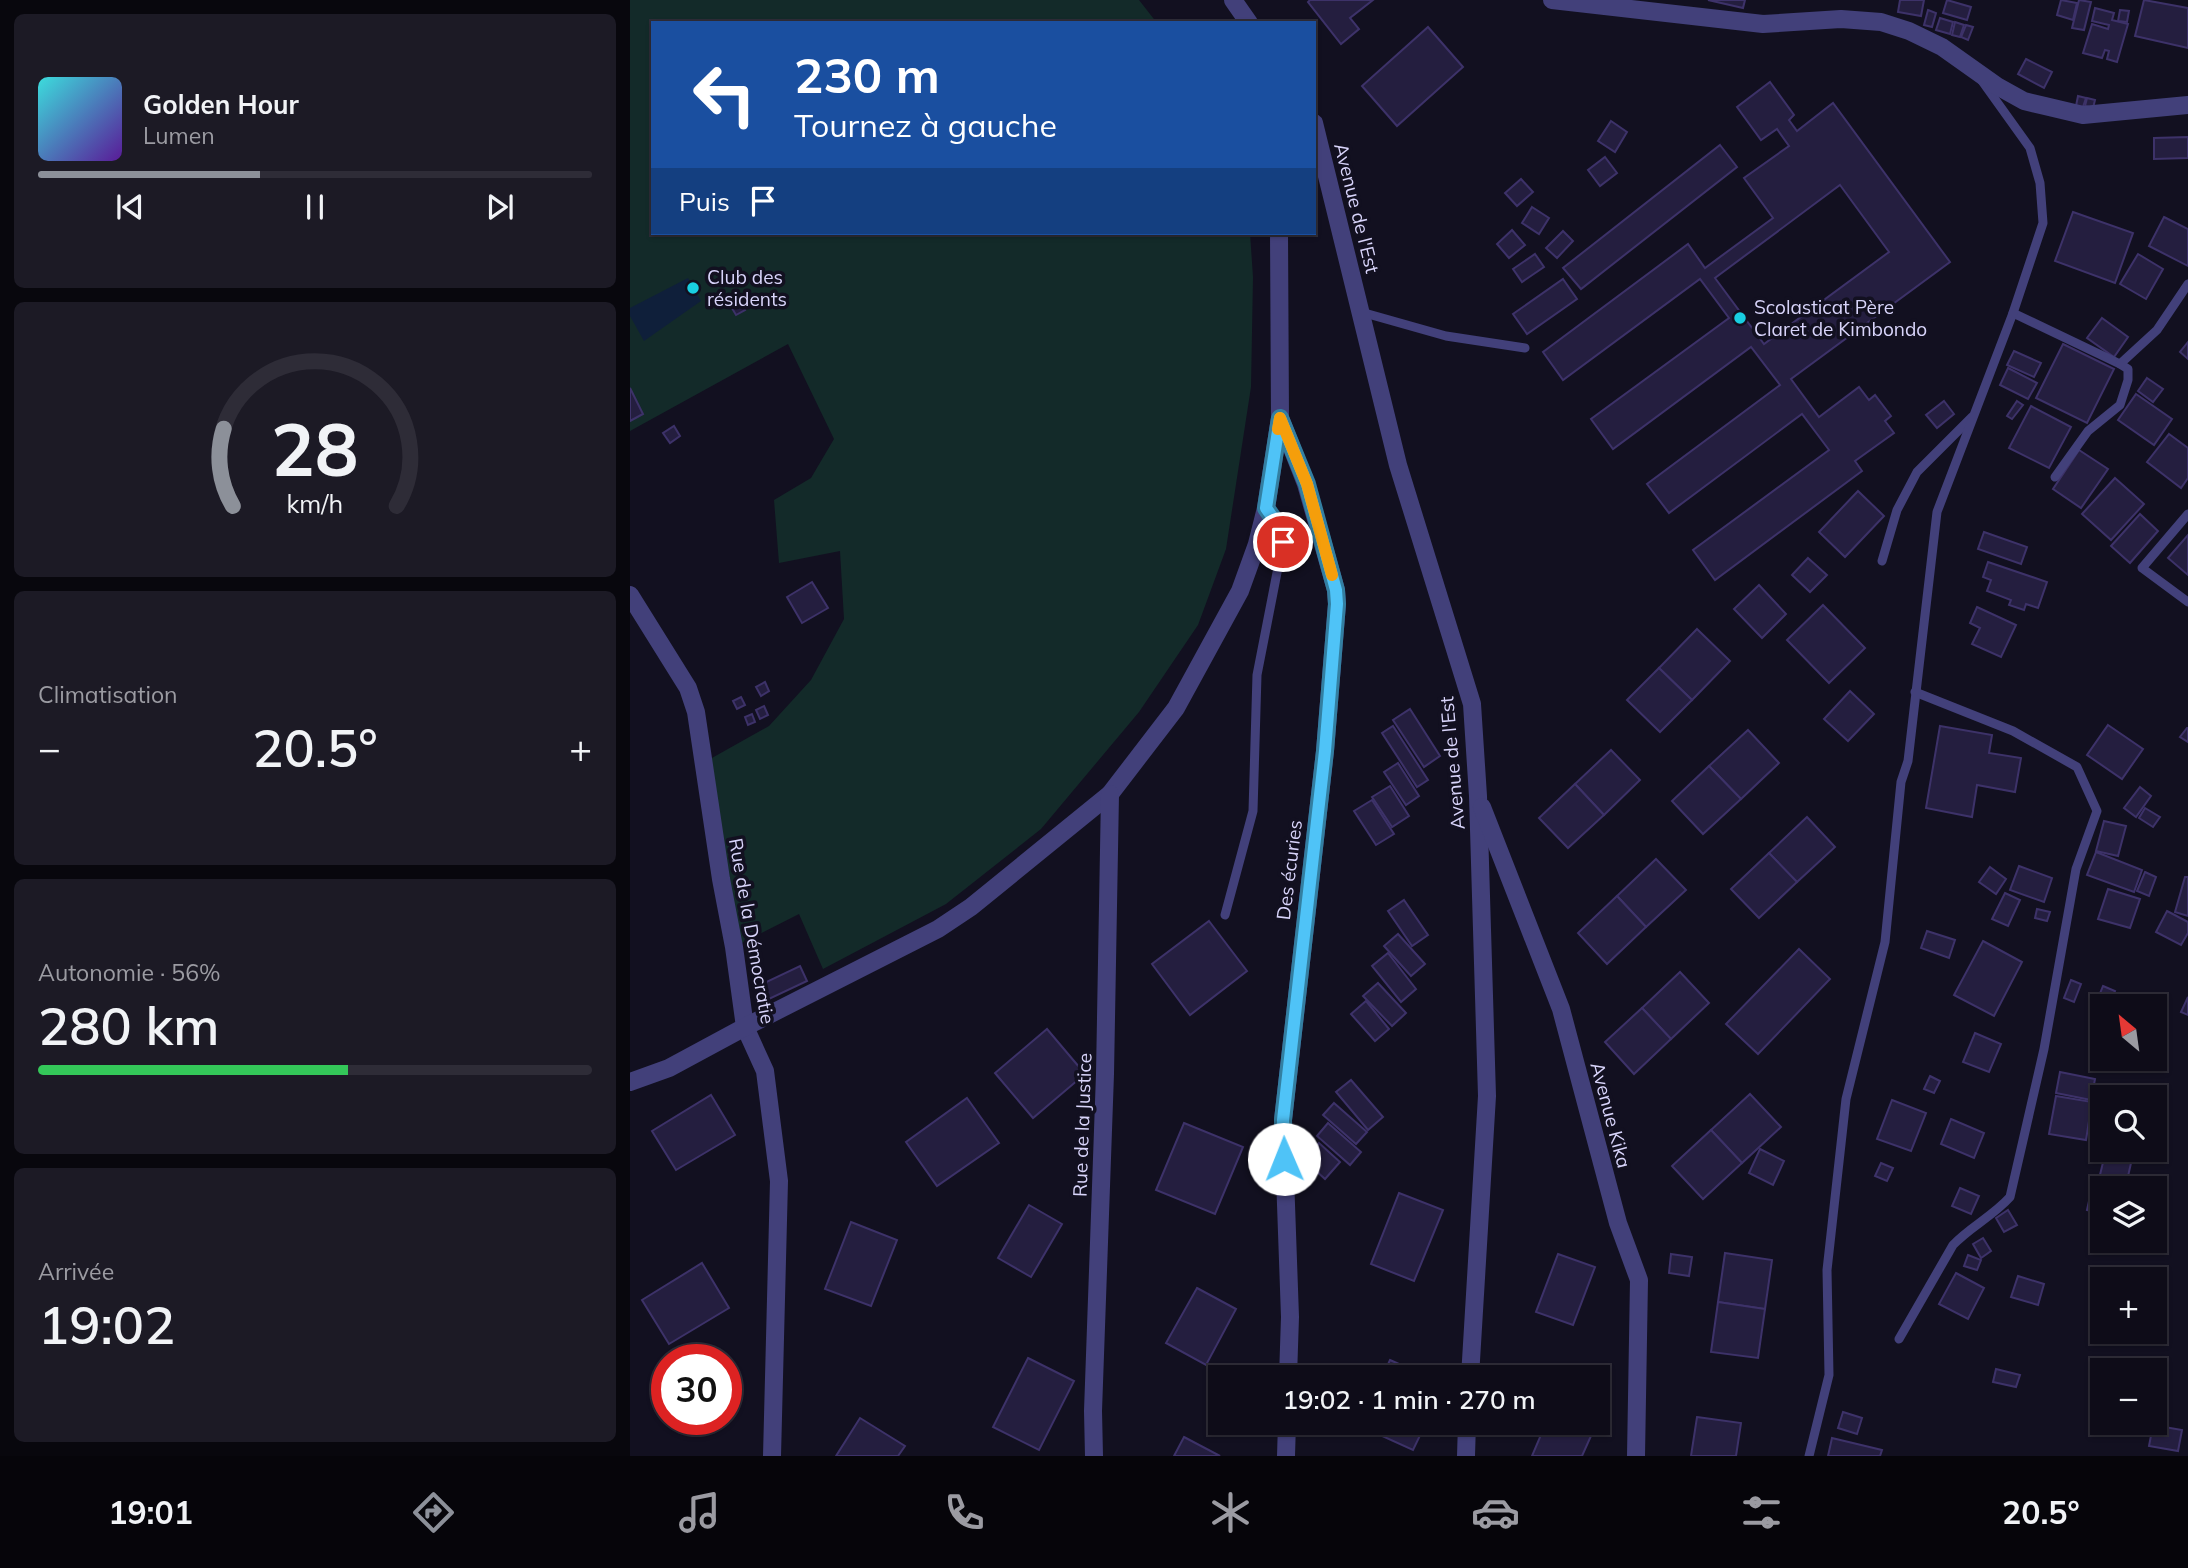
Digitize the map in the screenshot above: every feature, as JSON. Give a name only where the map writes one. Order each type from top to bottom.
[{"type":"street","points":[[1233,0],[1248,21]]},
{"type":"street","points":[[1552,0],[1763,24],[1841,19],[1881,22],[1909,31],[1942,47],[1997,86],[2024,100],[2083,115],[2188,104]]},
{"type":"street","name":"Avenue de l'Est","points":[[1316,131],[1398,465],[1472,704],[1478,796],[1487,1096],[1471,1365]]},
{"type":"street","points":[[630,1082],[669,1068],[938,929],[971,907],[1110,794],[1177,708],[1240,591],[1257,544],[1266,508],[1280,418],[1279,235]]},
{"type":"street","name":"Des écuries","points":[[1280,418],[1307,484],[1336,590],[1337,604],[1325,751],[1283,1120],[1290,1317],[1288,1365]]},
{"type":"street","name":"Rue de la Démocratie","points":[[630,595],[688,688],[696,712],[745,1027],[765,1071],[779,1181],[772,1456]]},
{"type":"street","name":"Rue de la Justice","points":[[1094,1456],[1110,794]]},
{"type":"street","name":"Avenue Kika","points":[[1478,796],[1558,999],[1618,1223],[1639,1280],[1636,1456]]},
{"type":"street","points":[[1286,1456],[1287,1435]]},
{"type":"street","points":[[1466,1456],[1467,1435]]},
{"type":"lane","points":[[1809,1456],[1829,1375],[1827,1270],[1846,1098],[1885,942],[1901,782],[1908,761],[1937,512],[2013,313],[2043,223],[2040,183],[2030,148],[1970,66]]},
{"type":"lane","points":[[2120,364],[2157,330],[2188,284]]},
{"type":"lane","points":[[1361,312],[1446,336],[1525,348]]},
{"type":"lane","points":[[2013,313],[2128,369],[2129,380],[2120,405],[2088,430],[2055,477]]},
{"type":"lane","points":[[1882,561],[1898,510],[1917,472],[1976,413]]},
{"type":"lane","points":[[1225,915],[1253,811],[1257,675],[1283,542],[1278,525],[1266,508]]},
{"type":"lane","points":[[2188,514],[2142,568],[2188,602]]},
{"type":"lane","points":[[1899,1339],[1953,1245],[2000,1208],[2010,1196],[2044,1049],[2076,869],[2097,811],[2077,767],[2013,731],[1915,692]]},
{"type":"green space","points":[[630,0],[1139,0],[1155,21],[651,21],[651,235],[1250,235],[1253,277],[1251,387],[1226,549],[1198,625],[1139,712],[1041,829],[946,904],[823,969],[799,914],[734,947],[703,763],[769,726],[811,680],[844,619],[840,551],[779,563],[774,500],[811,478],[834,439],[788,344],[630,431]]},
{"type":"water","points":[[688,278],[701,301],[644,341],[630,316],[630,308]]},
{"type":"building","points":[[1373,0],[1350,18],[1359,29],[1341,44],[1308,2]]},
{"type":"building","points":[[1708,0],[1745,0],[1743,8]]},
{"type":"building","points":[[1900,0],[1924,0],[1921,16],[1898,12]]},
{"type":"building","points":[[1947,0],[1971,7],[1967,20],[1943,13]]},
{"type":"building","points":[[2061,0],[2077,3],[2073,20],[2057,15]]},
{"type":"building","points":[[2079,0],[2091,2],[2084,30],[2072,28]]},
{"type":"building","points":[[2144,0],[2188,8],[2188,48],[2135,36]]},
{"type":"building","points":[[2095,8],[2114,13],[2112,20],[2128,24],[2117,62],[2107,59],[2109,51],[2105,50],[2102,58],[2083,53],[2092,24],[2108,29],[2109,25],[2092,21]]},
{"type":"building","points":[[1928,10],[1936,13],[1932,27],[1924,25]]},
{"type":"building","points":[[2120,10],[2129,11],[2127,22],[2118,21]]},
{"type":"building","points":[[1940,18],[1953,22],[1950,34],[1936,30]]},
{"type":"building","points":[[1955,22],[1964,25],[1960,37],[1952,35]]},
{"type":"building","points":[[1966,25],[1973,27],[1968,40],[1961,37]]},
{"type":"building","points":[[1428,27],[1463,67],[1397,126],[1362,86]]},
{"type":"building","points":[[2026,59],[2052,72],[2044,88],[2018,74]]},
{"type":"building","points":[[1770,82],[1794,115],[1789,120],[1797,131],[1833,103],[1950,262],[1791,379],[1819,417],[1859,387],[1869,400],[1875,395],[1891,416],[1885,421],[1894,433],[1855,461],[1862,471],[1715,580],[1693,550],[1829,450],[1802,414],[1669,513],[1647,484],[1780,385],[1751,347],[1613,449],[1591,419],[1729,318],[1700,279],[1563,380],[1543,352],[1688,244],[1705,268],[1773,218],[1744,178],[1789,146],[1777,129],[1761,140],[1737,107]],"holes":[[[1840,185],[1889,252],[1764,344],[1715,278]]]},
{"type":"building","points":[[2078,96],[2086,98],[2083,107],[2076,106]]},
{"type":"building","points":[[2087,98],[2095,100],[2093,108],[2085,106]]},
{"type":"building","points":[[1611,121],[1627,132],[1615,152],[1598,141]]},
{"type":"building","points":[[2188,137],[2188,158],[2154,159],[2154,138]]},
{"type":"building","points":[[1720,145],[1737,167],[1581,289],[1563,268]]},
{"type":"building","points":[[1605,157],[1617,173],[1600,186],[1588,170]]},
{"type":"building","points":[[1521,179],[1533,192],[1517,206],[1505,193]]},
{"type":"building","points":[[1532,207],[1549,218],[1539,234],[1522,223]]},
{"type":"building","points":[[2073,212],[2133,233],[2115,283],[2055,261]]},
{"type":"building","points":[[2164,217],[2188,229],[2188,266],[2149,246]]},
{"type":"building","points":[[1512,230],[1525,245],[1509,258],[1497,244]]},
{"type":"building","points":[[1563,231],[1573,241],[1557,258],[1546,248]]},
{"type":"building","points":[[1535,254],[1544,267],[1522,282],[1513,269]]},
{"type":"building","points":[[2138,254],[2163,269],[2146,299],[2120,284]]},
{"type":"building","points":[[1563,279],[1577,299],[1527,334],[1513,314]]},
{"type":"building","points":[[739,298],[745,310],[736,315],[729,303]]},
{"type":"building","points":[[2102,318],[2128,337],[2114,357],[2087,338]]},
{"type":"building","points":[[2188,342],[2188,359],[2180,352]]},
{"type":"building","points":[[2063,344],[2114,369],[2087,423],[2036,398]]},
{"type":"building","points":[[2014,351],[2041,363],[2034,377],[2007,365]]},
{"type":"building","points":[[2008,368],[2037,383],[2028,399],[2000,385]]},
{"type":"building","points":[[2147,378],[2163,389],[2153,402],[2138,391]]},
{"type":"building","points":[[630,388],[643,414],[630,421]]},
{"type":"building","points":[[2136,394],[2172,419],[2154,445],[2118,420]]},
{"type":"building","points":[[1944,401],[1954,414],[1937,428],[1926,415]]},
{"type":"building","points":[[2017,401],[2023,405],[2012,419],[2007,416]]},
{"type":"building","points":[[2031,406],[2071,427],[2049,468],[2009,448]]},
{"type":"building","points":[[674,426],[680,436],[670,443],[663,433]]},
{"type":"building","points":[[2169,434],[2188,448],[2188,478],[2181,488],[2147,462]]},
{"type":"building","points":[[2079,450],[2108,469],[2081,508],[2053,489]]},
{"type":"building","points":[[2115,478],[2144,504],[2111,540],[2082,514]]},
{"type":"building","points":[[1858,491],[1884,516],[1845,557],[1819,532]]},
{"type":"building","points":[[2140,514],[2158,531],[2130,563],[2111,546]]},
{"type":"building","points":[[1984,532],[2027,547],[2021,564],[1978,549]]},
{"type":"building","points":[[2188,535],[2188,575],[2168,558]]},
{"type":"building","points":[[1808,558],[1827,575],[1810,592],[1792,575]]},
{"type":"building","points":[[1988,562],[2047,582],[2038,608],[2026,604],[2024,610],[2009,605],[2011,600],[1987,591],[1991,580],[1983,577]]},
{"type":"building","points":[[812,582],[828,608],[802,623],[787,597]]},
{"type":"building","points":[[1759,585],[1786,614],[1762,638],[1734,609]]},
{"type":"building","points":[[1823,605],[1865,648],[1829,683],[1787,640]]},
{"type":"building","points":[[1977,607],[2016,625],[2001,657],[1972,644],[1980,628],[1970,623]]},
{"type":"building","points":[[1697,629],[1730,661],[1692,700],[1659,668]]},
{"type":"building","points":[[1659,668],[1692,700],[1660,732],[1627,700]]},
{"type":"building","points":[[765,682],[769,691],[761,696],[756,687]]},
{"type":"building","points":[[1850,691],[1874,714],[1848,741],[1824,719]]},
{"type":"building","points":[[741,697],[745,705],[737,709],[733,701]]},
{"type":"building","points":[[764,706],[768,715],[760,719],[756,710]]},
{"type":"building","points":[[1410,709],[1440,756],[1424,767],[1393,720]]},
{"type":"building","points":[[752,714],[755,722],[748,725],[745,717]]},
{"type":"building","points":[[2108,725],[2143,749],[2122,779],[2087,755]]},
{"type":"building","points":[[1393,726],[1428,780],[1417,787],[1382,733]]},
{"type":"building","points":[[1940,726],[1992,735],[1989,753],[2021,758],[2015,792],[1977,785],[1972,817],[1926,808]]},
{"type":"building","points":[[2188,728],[2188,742],[2180,737]]},
{"type":"building","points":[[1748,730],[1779,763],[1741,799],[1709,766]]},
{"type":"building","points":[[1611,750],[1640,780],[1604,815],[1575,784]]},
{"type":"building","points":[[1398,763],[1419,796],[1406,805],[1384,772]]},
{"type":"building","points":[[1709,766],[1741,799],[1703,834],[1672,801]]},
{"type":"building","points":[[1575,784],[1604,815],[1568,848],[1539,818]]},
{"type":"building","points":[[1390,786],[1409,816],[1392,827],[1372,797]]},
{"type":"building","points":[[2140,787],[2151,796],[2136,817],[2124,808]]},
{"type":"building","points":[[1372,800],[1394,834],[1376,845],[1354,811]]},
{"type":"building","points":[[2145,808],[2160,817],[2153,827],[2139,818]]},
{"type":"building","points":[[1807,817],[1835,847],[1797,882],[1769,853]]},
{"type":"building","points":[[2104,821],[2126,826],[2118,856],[2096,851]]},
{"type":"building","points":[[2096,852],[2142,870],[2134,892],[2087,875]]},
{"type":"building","points":[[1769,853],[1797,882],[1759,918],[1731,889]]},
{"type":"building","points":[[1656,859],[1686,890],[1646,927],[1617,896]]},
{"type":"building","points":[[2019,866],[2052,878],[2044,902],[2010,890]]},
{"type":"building","points":[[1990,867],[2006,879],[1996,894],[1979,882]]},
{"type":"building","points":[[2145,872],[2156,877],[2149,896],[2137,891]]},
{"type":"building","points":[[2185,877],[2188,877],[2188,916],[2175,912]]},
{"type":"building","points":[[2108,889],[2140,899],[2130,928],[2098,919]]},
{"type":"building","points":[[2005,893],[2020,900],[2008,926],[1992,919]]},
{"type":"building","points":[[1617,896],[1646,927],[1607,964],[1578,933]]},
{"type":"building","points":[[1404,900],[1428,935],[1412,946],[1388,911]]},
{"type":"building","points":[[2037,909],[2050,912],[2047,921],[2035,918]]},
{"type":"building","points":[[2167,911],[2188,922],[2188,933],[2181,945],[2156,932]]},
{"type":"building","points":[[1209,921],[1247,971],[1190,1015],[1152,964]]},
{"type":"building","points":[[1927,931],[1955,940],[1949,958],[1921,948]]},
{"type":"building","points":[[1398,934],[1425,964],[1411,976],[1384,946]]},
{"type":"building","points":[[1983,941],[2022,962],[1994,1016],[1954,995]]},
{"type":"building","points":[[1799,949],[1830,979],[1758,1054],[1726,1024]]},
{"type":"building","points":[[1388,953],[1416,989],[1401,1002],[1372,966]]},
{"type":"building","points":[[800,966],[807,981],[769,999],[762,984]]},
{"type":"building","points":[[1680,972],[1709,1003],[1671,1039],[1642,1008]]},
{"type":"building","points":[[2071,980],[2081,984],[2074,1002],[2064,998]]},
{"type":"building","points":[[1378,983],[1406,1013],[1392,1026],[1363,996]]},
{"type":"building","points":[[2103,986],[2115,991],[2114,994],[2100,994]]},
{"type":"building","points":[[2188,997],[2188,1015],[2181,1012]]},
{"type":"building","points":[[1366,1001],[1389,1029],[1375,1041],[1351,1014]]},
{"type":"building","points":[[1642,1008],[1671,1039],[1634,1074],[1605,1042]]},
{"type":"building","points":[[1047,1029],[1085,1074],[1033,1118],[995,1073]]},
{"type":"building","points":[[1975,1033],[2001,1044],[1989,1072],[1963,1062]]},
{"type":"building","points":[[2060,1072],[2095,1079],[2094,1085],[2090,1085],[2090,1100],[2056,1093]]},
{"type":"building","points":[[1930,1076],[1940,1081],[1934,1093],[1924,1089]]},
{"type":"building","points":[[1351,1080],[1383,1117],[1368,1130],[1336,1092]]},
{"type":"building","points":[[1750,1094],[1781,1127],[1742,1163],[1711,1130]]},
{"type":"building","points":[[711,1095],[735,1135],[676,1170],[652,1131]]},
{"type":"building","points":[[2056,1096],[2090,1102],[2086,1140],[2049,1134]]},
{"type":"building","points":[[967,1098],[999,1143],[937,1186],[906,1142]]},
{"type":"building","points":[[1892,1100],[1926,1113],[1911,1151],[1877,1139]]},
{"type":"building","points":[[1334,1103],[1367,1132],[1356,1144],[1323,1115]]},
{"type":"building","points":[[1951,1119],[1984,1133],[1974,1158],[1941,1144]]},
{"type":"building","points":[[1184,1123],[1243,1147],[1215,1214],[1156,1190]]},
{"type":"building","points":[[1328,1123],[1361,1152],[1350,1165],[1317,1136]]},
{"type":"building","points":[[1711,1130],[1742,1163],[1703,1199],[1672,1166]]},
{"type":"building","points":[[1319,1143],[1340,1162],[1325,1179],[1304,1160]]},
{"type":"building","points":[[1760,1149],[1784,1161],[1773,1185],[1749,1173]]},
{"type":"building","points":[[2103,1162],[2131,1162],[2128,1176],[2100,1176]]},
{"type":"building","points":[[1881,1163],[1893,1168],[1887,1181],[1875,1176]]},
{"type":"building","points":[[1960,1188],[1979,1196],[1971,1214],[1952,1206]]},
{"type":"building","points":[[1399,1193],[1443,1210],[1414,1281],[1371,1264]]},
{"type":"building","points":[[1029,1205],[1062,1224],[1031,1277],[998,1258]]},
{"type":"building","points":[[2008,1210],[2017,1225],[2004,1232],[1996,1218]]},
{"type":"building","points":[[851,1222],[897,1240],[871,1306],[825,1289]]},
{"type":"building","points":[[1983,1238],[1991,1251],[1981,1258],[1973,1244]]},
{"type":"building","points":[[1725,1253],[1772,1260],[1765,1309],[1718,1302]]},
{"type":"building","points":[[1558,1254],[1595,1267],[1573,1325],[1536,1312]]},
{"type":"building","points":[[1671,1254],[1692,1257],[1689,1276],[1669,1273]]},
{"type":"building","points":[[1968,1255],[1981,1260],[1977,1270],[1964,1266]]},
{"type":"building","points":[[702,1263],[729,1308],[669,1344],[642,1300]]},
{"type":"building","points":[[1956,1273],[1984,1288],[1968,1319],[1939,1304]]},
{"type":"building","points":[[2018,1276],[2044,1284],[2038,1305],[2011,1297]]},
{"type":"building","points":[[1197,1288],[1236,1309],[1206,1365],[1166,1343]]},
{"type":"building","points":[[1718,1302],[1765,1309],[1758,1358],[1711,1352]]},
{"type":"building","points":[[1028,1358],[1074,1381],[1039,1450],[993,1427]]},
{"type":"building","points":[[1390,1360],[1401,1365],[1388,1365]]},
{"type":"building","points":[[1996,1369],[2020,1375],[2016,1387],[1993,1382]]},
{"type":"building","points":[[1843,1412],[1862,1418],[1857,1434],[1838,1428]]},
{"type":"building","points":[[1697,1417],[1741,1423],[1736,1456],[1691,1456]]},
{"type":"building","points":[[860,1418],[905,1446],[898,1456],[836,1456]]},
{"type":"building","points":[[2167,1427],[2182,1430],[2178,1451],[2149,1446],[2151,1435],[2167,1435]]},
{"type":"building","points":[[1380,1435],[1420,1435],[1413,1450]]},
{"type":"building","points":[[1541,1435],[1591,1435],[1582,1456],[1532,1456]]},
{"type":"building","points":[[1184,1437],[1220,1456],[1174,1456]]},
{"type":"building","points":[[1832,1438],[1882,1450],[1880,1456],[1828,1456]]},
{"type":"slow traffic","points":[[1278,429],[1280,418],[1307,484],[1332,575]]},
{"type":"place","name":"Club des résidents","points":[[693,288]]},
{"type":"place","name":"Scolasticat Père Claret de Kimbondo","points":[[1740,318]]},
{"type":"route","points":[[1283,542],[1278,525],[1266,508],[1280,418],[1307,484],[1336,590],[1337,604],[1325,751],[1283,1120],[1284,1159]]}]
